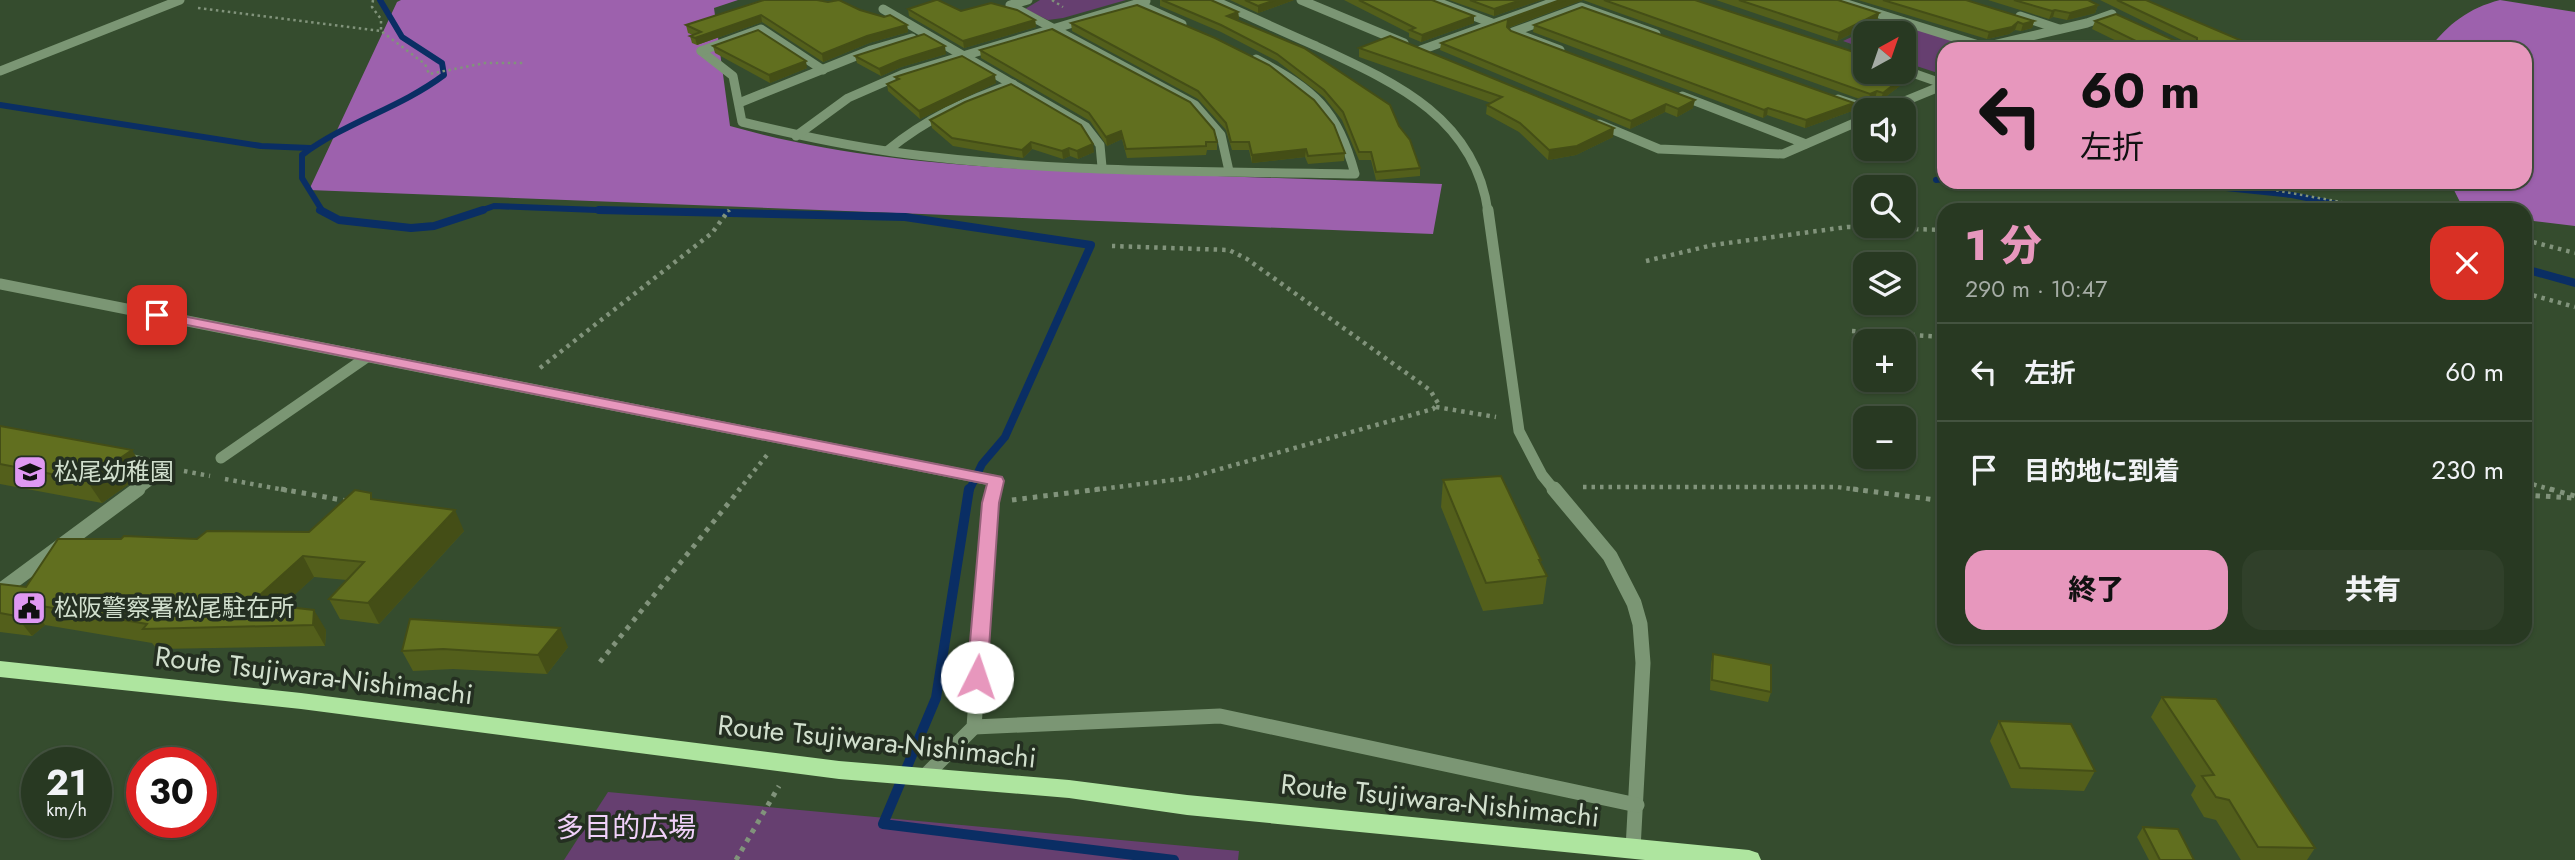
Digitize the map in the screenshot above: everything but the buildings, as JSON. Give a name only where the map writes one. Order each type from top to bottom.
[{"type":"main road","name":"Route Tsujiwara-Nishimachi","points":[[0,669],[301,701],[877,774],[1069,789],[1186,805],[1749,860]]},
{"type":"street","points":[[150,0],[176,1]]},
{"type":"street","points":[[999,0],[1195,105],[1221,135],[1229,170]]},
{"type":"street","points":[[1010,5],[1028,0]]},
{"type":"street","points":[[796,136],[859,93],[916,69],[1150,0]]},
{"type":"street","points":[[1213,0],[1365,68],[1400,87],[1446,123],[1476,163],[1485,188],[1518,431],[1542,475],[1610,556],[1634,603],[1640,624],[1643,663],[1633,849]]},
{"type":"street","points":[[1301,0],[1426,52],[1492,23],[1559,0]]},
{"type":"street","points":[[1432,0],[1492,23]]},
{"type":"street","points":[[1834,0],[1969,42]]},
{"type":"street","points":[[0,71],[176,1]]},
{"type":"street","points":[[1138,4],[1186,26]]},
{"type":"street","points":[[1564,51],[1513,32],[1581,7],[1660,35]]},
{"type":"street","points":[[883,9],[1086,127],[1100,143],[1104,155],[1102,167]]},
{"type":"street","points":[[2103,9],[2125,20]]},
{"type":"street","points":[[2006,42],[2112,14]]},
{"type":"street","points":[[2015,15],[2060,29]]},
{"type":"street","points":[[823,69],[761,29],[701,51],[733,76],[742,122],[796,136],[939,158],[1102,167],[1355,174],[1343,134],[1328,112],[1291,79],[1247,55]]},
{"type":"street","points":[[739,103],[872,50],[926,34]]},
{"type":"street","points":[[1916,75],[1937,82]]},
{"type":"street","points":[[888,150],[912,129],[937,113],[1013,84]]},
{"type":"street","points":[[1912,98],[1937,87]]},
{"type":"street","points":[[1666,90],[1806,144]]},
{"type":"street","points":[[1832,96],[1853,104]]},
{"type":"street","points":[[1583,117],[1659,149],[1783,154],[1853,124]]},
{"type":"street","points":[[0,284],[996,481],[990,503],[974,727],[922,778]]},
{"type":"street","points":[[221,458],[366,357]]},
{"type":"street","points":[[115,455],[166,468]]},
{"type":"street","points":[[0,591],[166,468]]},
{"type":"street","points":[[974,727],[1220,716],[1637,805]]},
{"type":"path","points":[[373,0],[372,7],[381,19],[381,31]]},
{"type":"path","points":[[176,1],[381,31],[425,64],[429,74],[485,63],[523,63]]},
{"type":"path","points":[[2268,189],[2347,203]]},
{"type":"path","points":[[518,386],[712,233],[730,209]]},
{"type":"path","points":[[1646,261],[1713,245],[1847,227],[1937,230]]},
{"type":"path","points":[[2532,242],[2575,253]]},
{"type":"path","points":[[1112,246],[1229,250],[1247,259],[1430,390],[1438,403],[1435,407]]},
{"type":"path","points":[[2532,295],[2575,307]]},
{"type":"path","points":[[1852,331],[1937,337]]},
{"type":"path","points":[[990,503],[1188,478],[1435,407],[1497,417]]},
{"type":"path","points":[[600,662],[781,438]]},
{"type":"path","points":[[166,468],[353,502]]},
{"type":"path","points":[[2532,484],[2575,497]]},
{"type":"path","points":[[1578,487],[1837,488],[1937,499]]},
{"type":"path","points":[[2532,495],[2575,497]]},
{"type":"path","points":[[736,860],[792,764]]},
{"type":"green space","points":[[1040,0],[1126,0],[1048,20],[1025,9]]},
{"type":"green space","points":[[1916,29],[1958,42],[1937,42],[1937,73],[1916,66]]},
{"type":"green space","points":[[1853,36],[1853,45],[1843,41]]},
{"type":"green space","name":"多目的広場","points":[[608,792],[1239,851],[1238,860],[564,860]]},
{"type":"shaded area","points":[[738,0],[714,8],[730,126],[829,148],[931,162],[1084,171],[1442,184],[1433,234],[309,190],[397,2]]},
{"type":"shaded area","points":[[2500,0],[2575,12],[2575,226],[2532,221],[2532,203],[2462,203],[2452,189],[2532,189],[2532,42],[2435,42],[2460,18]]},
{"type":"waterway","points":[[323,211],[302,178],[302,155],[319,143],[409,97],[444,75],[442,63],[402,37],[380,0]]},
{"type":"waterway","points":[[0,105],[261,146],[310,148]]},
{"type":"waterway","points":[[2235,189],[2292,195],[2331,203]]},
{"type":"waterway","points":[[479,211],[494,206],[648,212]]},
{"type":"waterway","points":[[479,211],[483,210]]},
{"type":"waterway","points":[[599,210],[905,217],[1091,245],[1005,437],[982,464],[969,491]]},
{"type":"waterway","points":[[323,211],[339,220],[411,228],[434,226],[479,211]]},
{"type":"waterway","points":[[2532,271],[2575,283]]},
{"type":"waterway","points":[[969,489],[936,698],[883,824],[1174,860]]},
{"type":"place","name":"松尾幼稚園","points":[[30,472]]},
{"type":"place","name":"松阪警察署松尾駐在所","points":[[29,608]]},
{"type":"route","points":[[157,315],[996,481],[990,503],[977,677]]}]
